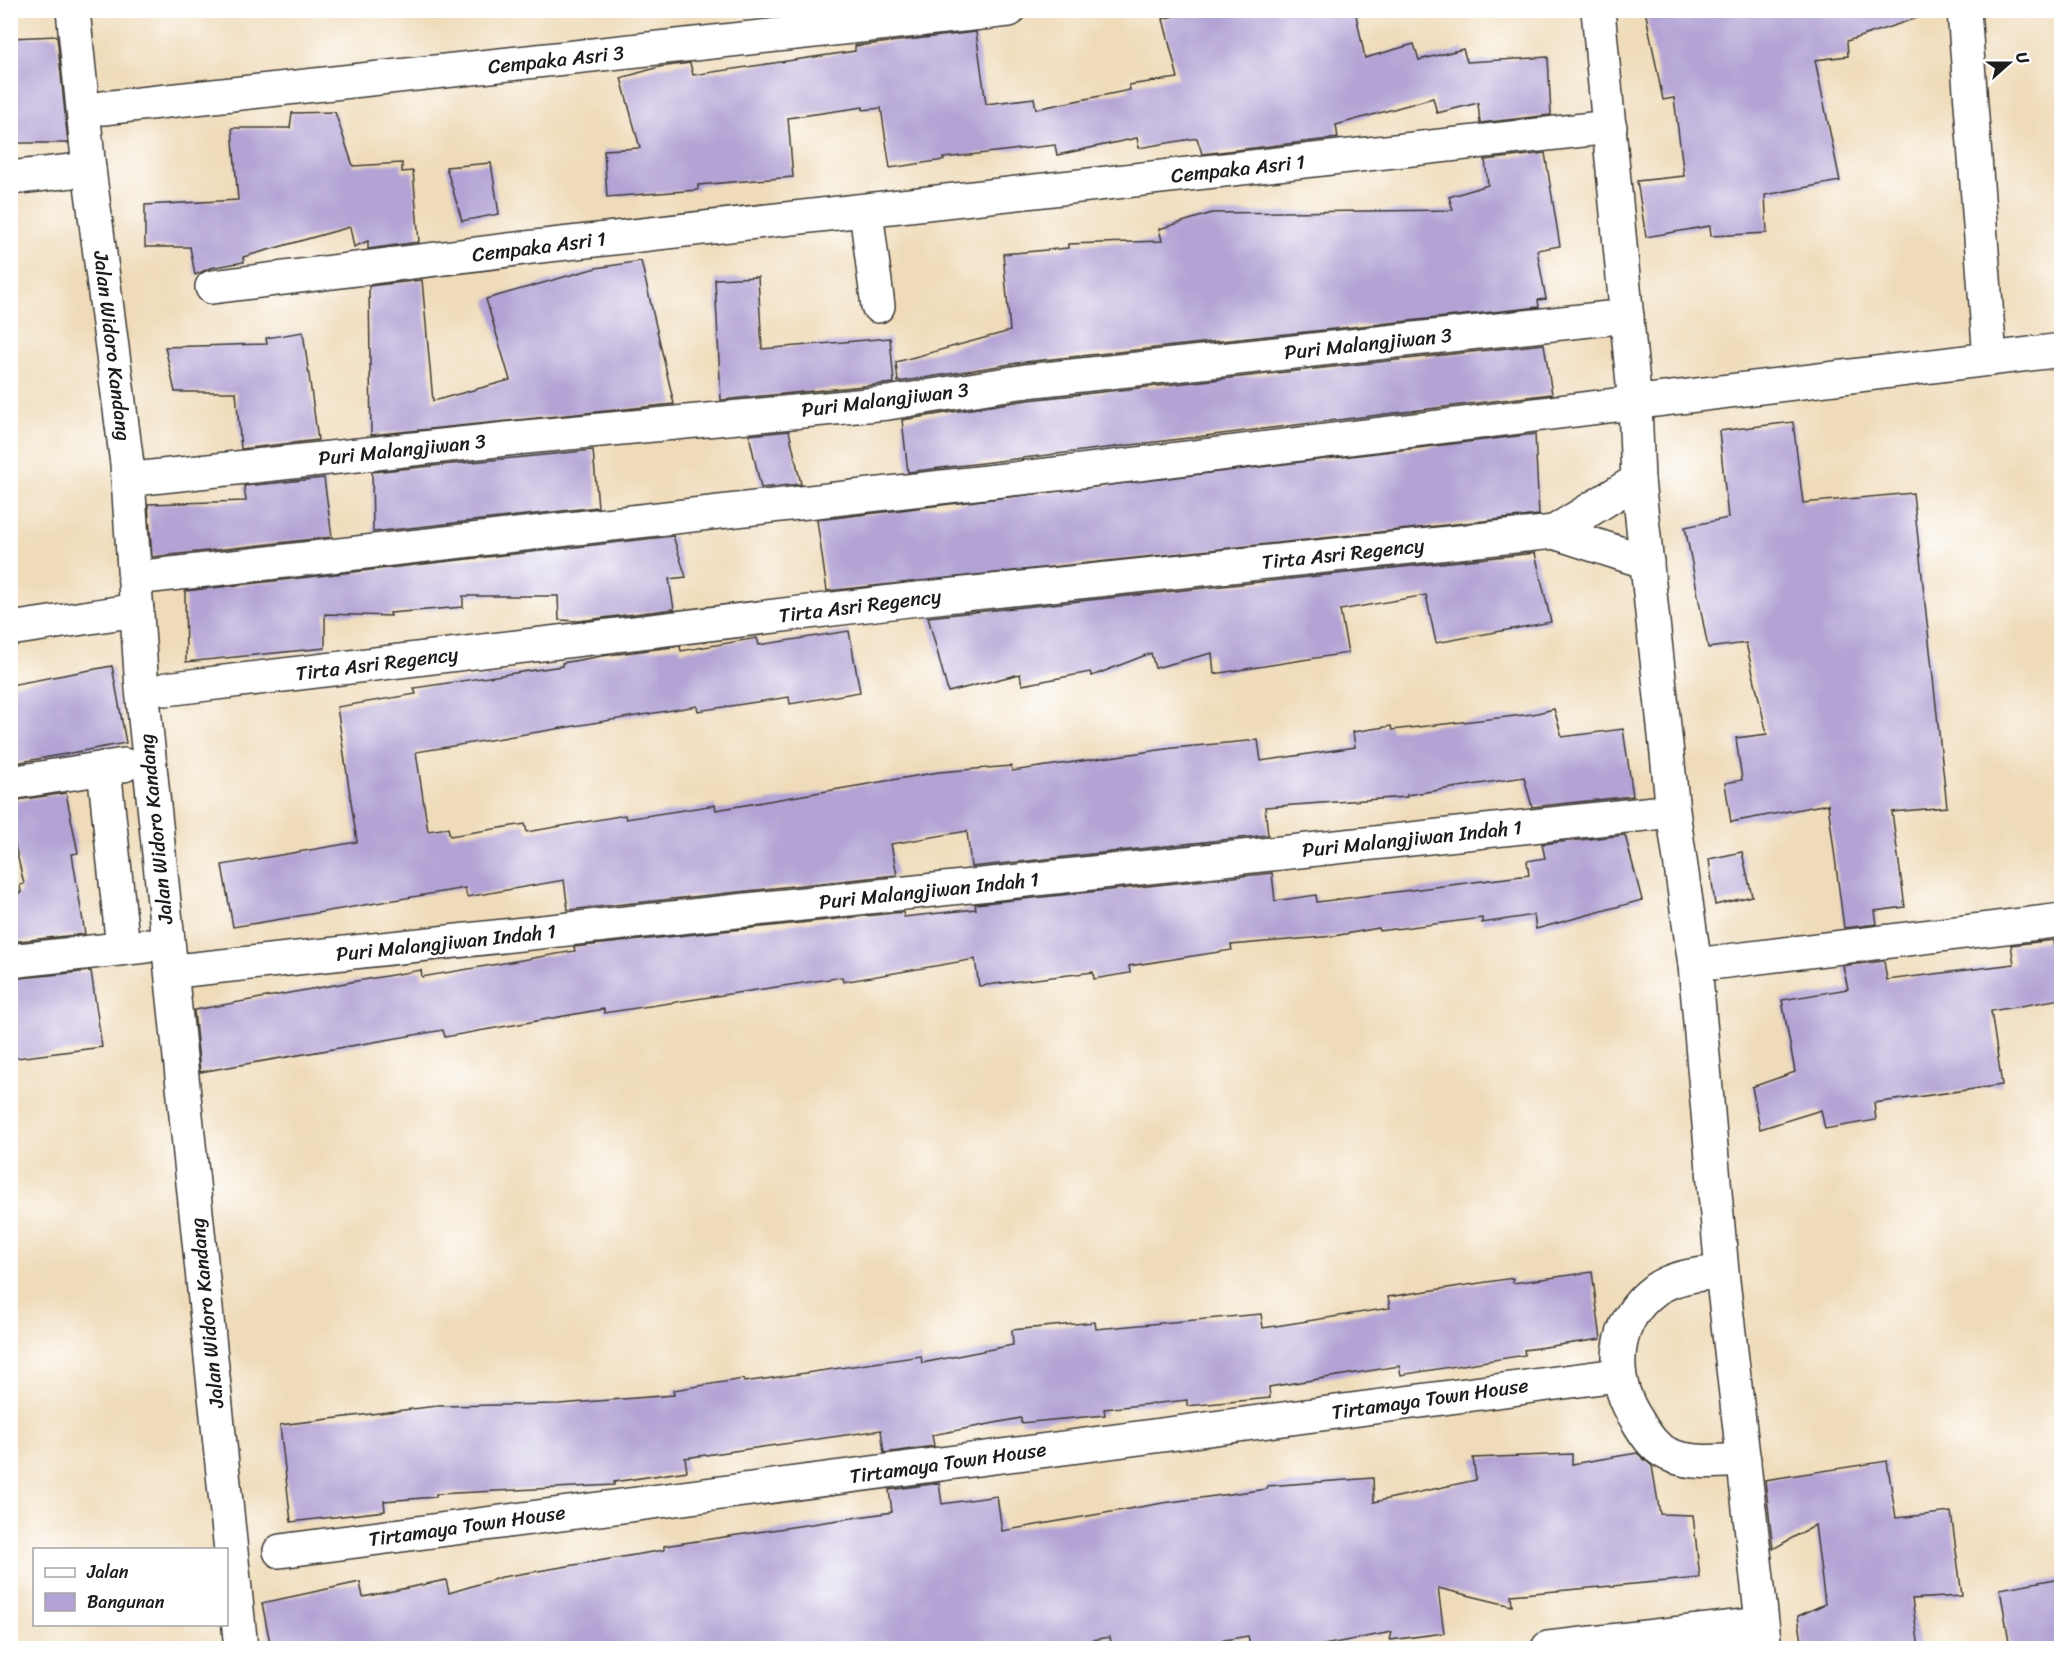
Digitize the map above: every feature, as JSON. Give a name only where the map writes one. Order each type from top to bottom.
[{"type":"street","name":"Jalan Widoro Kandang","points":[[73,10],[89,169],[127,464],[149,762],[241,1648]]},
{"type":"street","name":"Cempaka Asri 3","points":[[103,108],[1009,10]]},
{"type":"street","points":[[1548,1648],[1763,1636],[1722,1272],[1695,965],[1673,812],[1638,480],[1628,316],[1598,10]]},
{"type":"street","points":[[1964,10],[1990,359]]},
{"type":"street","name":"Cempaka Asri 1","points":[[212,287],[533,247],[1610,127]]},
{"type":"street","points":[[10,178],[89,169]]},
{"type":"street","points":[[866,211],[878,306]]},
{"type":"street","name":"Puri Malangjiwan 3","points":[[142,478],[537,435],[888,403],[1026,381],[1628,316]]},
{"type":"street","points":[[135,578],[1635,405],[2061,350]]},
{"type":"street","name":"Tirta Asri Regency","points":[[1554,532],[1638,480]]},
{"type":"street","name":"Tirta Asri Regency","points":[[166,689],[928,598],[1554,532],[1647,562]]},
{"type":"street","points":[[10,629],[137,610]]},
{"type":"street","points":[[10,783],[149,762]]},
{"type":"street","points":[[104,768],[123,948]]},
{"type":"street","name":"Puri Malangjiwan Indah 1","points":[[185,970],[1673,812]]},
{"type":"street","points":[[1695,965],[2061,920]]},
{"type":"street","points":[[10,961],[167,941]]},
{"type":"street","points":[[1722,1272],[1689,1275],[1657,1288],[1638,1306],[1622,1332],[1617,1375],[1630,1410],[1652,1444],[1674,1457],[1703,1462],[1744,1460]]},
{"type":"street","name":"Tirtamaya Town House","points":[[279,1551],[1617,1375]]},
{"type":"building","points":[[1195,10],[1355,10],[1365,58],[1414,44],[1419,60],[1463,49],[1467,62],[1548,57],[1551,115],[1480,123],[1478,103],[1437,113],[1433,98],[1336,125],[1338,138],[1202,154],[1197,138],[1139,148],[1137,138],[1057,155],[1055,145],[943,158],[944,160],[890,168],[881,108],[863,110],[863,107],[788,118],[793,177],[698,185],[698,190],[607,197],[604,150],[640,148],[621,78],[659,67],[690,63],[693,75],[855,51],[855,46],[976,32],[986,104],[1034,98],[1036,109],[1130,90],[1129,85],[1178,78],[1163,19]]},
{"type":"building","points":[[1645,10],[1916,10],[1917,18],[1847,41],[1848,56],[1815,60],[1840,181],[1765,195],[1767,233],[1711,236],[1710,226],[1646,237],[1637,181],[1684,176],[1674,98],[1663,100]]},
{"type":"building","points":[[57,36],[68,143],[10,143],[10,38]]},
{"type":"building","points":[[335,112],[353,166],[402,163],[402,172],[413,171],[419,242],[368,249],[368,241],[354,247],[350,227],[243,257],[244,262],[210,268],[195,275],[190,247],[145,247],[145,205],[238,200],[232,128],[290,128],[292,113]]},
{"type":"building","points":[[1545,153],[1560,246],[1537,250],[1546,299],[1538,300],[1539,307],[1024,362],[898,382],[896,362],[1010,331],[1003,254],[1068,248],[1068,244],[1162,241],[1159,229],[1212,213],[1453,210],[1449,197],[1488,185],[1485,160]]},
{"type":"building","points":[[491,163],[499,214],[462,221],[446,167]]},
{"type":"building","points":[[641,261],[674,404],[371,435],[369,286],[422,280],[433,401],[510,380],[486,299],[596,268]]},
{"type":"building","points":[[758,277],[762,349],[890,338],[894,383],[721,400],[715,279]]},
{"type":"building","points":[[303,332],[318,440],[241,449],[236,392],[175,392],[165,347],[267,344],[266,338]]},
{"type":"building","points":[[1544,344],[1552,394],[908,472],[902,420],[1028,400]]},
{"type":"building","points":[[1793,422],[1803,503],[1913,493],[1947,807],[1892,812],[1905,907],[1875,911],[1877,924],[1844,928],[1828,804],[1731,822],[1725,783],[1742,780],[1736,738],[1767,734],[1746,643],[1708,648],[1685,527],[1728,518],[1719,431]]},
{"type":"building","points":[[789,431],[801,484],[761,488],[749,435]]},
{"type":"building","points":[[1535,434],[1539,515],[827,591],[817,520]]},
{"type":"building","points":[[593,450],[598,507],[373,532],[372,472]]},
{"type":"building","points":[[324,478],[332,537],[152,557],[148,504],[246,501],[244,486]]},
{"type":"building","points":[[673,536],[686,577],[669,579],[674,609],[579,621],[559,620],[558,596],[463,596],[463,607],[390,613],[391,616],[325,614],[325,648],[186,662],[185,591]]},
{"type":"building","points":[[1535,553],[1551,622],[1436,643],[1426,595],[1340,610],[1348,653],[1214,674],[1212,653],[1155,668],[1151,653],[1092,676],[1090,672],[1022,685],[1020,674],[948,692],[928,617]]},
{"type":"building","points":[[849,631],[860,692],[790,704],[789,697],[698,711],[697,706],[416,752],[428,831],[448,828],[450,836],[525,824],[527,832],[625,815],[626,819],[715,805],[716,810],[939,772],[1011,766],[1012,771],[1173,748],[1258,740],[1261,761],[1355,747],[1353,732],[1391,726],[1392,730],[1533,714],[1554,709],[1562,737],[1623,729],[1633,796],[1532,807],[1524,777],[1407,795],[1407,797],[1265,807],[1268,835],[971,867],[967,831],[891,844],[897,875],[568,910],[564,880],[467,897],[465,888],[233,927],[222,865],[357,842],[337,707],[416,694],[414,688],[562,666],[562,663],[602,656],[680,646],[681,651],[757,638],[759,645]]},
{"type":"building","points":[[112,666],[126,743],[10,764],[10,685]]},
{"type":"building","points":[[66,793],[78,853],[72,854],[85,934],[10,942],[10,893],[21,893],[20,885],[24,884],[10,824],[10,801]]},
{"type":"building","points":[[1625,835],[1642,900],[1536,929],[1534,915],[1482,923],[1482,918],[1379,931],[1379,928],[1334,936],[1231,945],[1232,950],[1129,966],[1130,973],[1094,979],[1093,972],[979,986],[975,959],[843,982],[842,977],[604,1013],[604,1009],[445,1037],[443,1030],[200,1072],[194,1010],[421,970],[422,977],[575,951],[574,947],[903,912],[904,917],[976,909],[975,904],[1272,873],[1275,901],[1316,895],[1317,902],[1529,875],[1527,861],[1545,858],[1542,844]]},
{"type":"building","points":[[1742,852],[1752,896],[1715,905],[1709,859]]},
{"type":"building","points":[[2054,940],[2061,999],[1991,1011],[2002,1085],[1874,1103],[1876,1120],[1825,1129],[1821,1110],[1760,1129],[1752,1087],[1795,1072],[1782,1000],[1848,989],[1843,966],[1884,961],[1887,980],[2014,964],[2011,945]]},
{"type":"building","points":[[91,971],[102,1047],[10,1059],[10,979]]},
{"type":"building","points":[[1592,1272],[1601,1339],[1524,1350],[1525,1355],[1401,1375],[1399,1366],[1269,1387],[1270,1398],[1187,1406],[1187,1400],[1104,1409],[1105,1415],[1021,1423],[1021,1418],[932,1435],[934,1446],[884,1453],[881,1430],[685,1458],[687,1471],[614,1482],[614,1485],[436,1494],[436,1497],[384,1501],[385,1511],[291,1522],[280,1425],[437,1406],[559,1404],[674,1395],[673,1390],[921,1356],[922,1363],[1013,1345],[1012,1330],[1095,1322],[1096,1329],[1261,1314],[1263,1328],[1390,1308],[1388,1297],[1513,1278],[1513,1283]]},
{"type":"building","points":[[1637,1453],[1652,1466],[1660,1514],[1693,1515],[1700,1578],[1511,1595],[1512,1606],[1438,1588],[1444,1633],[1390,1640],[1392,1632],[1308,1648],[1251,1648],[1248,1636],[1176,1648],[1112,1648],[1110,1637],[1044,1648],[271,1648],[262,1603],[360,1582],[363,1597],[446,1580],[449,1593],[502,1577],[664,1550],[664,1546],[892,1512],[889,1490],[939,1483],[942,1504],[997,1496],[1002,1531],[1163,1503],[1267,1489],[1267,1486],[1373,1478],[1374,1502],[1476,1480],[1473,1458],[1572,1454],[1572,1464]]},
{"type":"building","points":[[1887,1461],[1896,1518],[1951,1512],[1962,1596],[1912,1599],[1919,1648],[1803,1648],[1798,1616],[1825,1604],[1815,1525],[1773,1549],[1765,1480]]},
{"type":"building","points":[[2061,1578],[2061,1647],[2010,1647],[2000,1589]]}]
